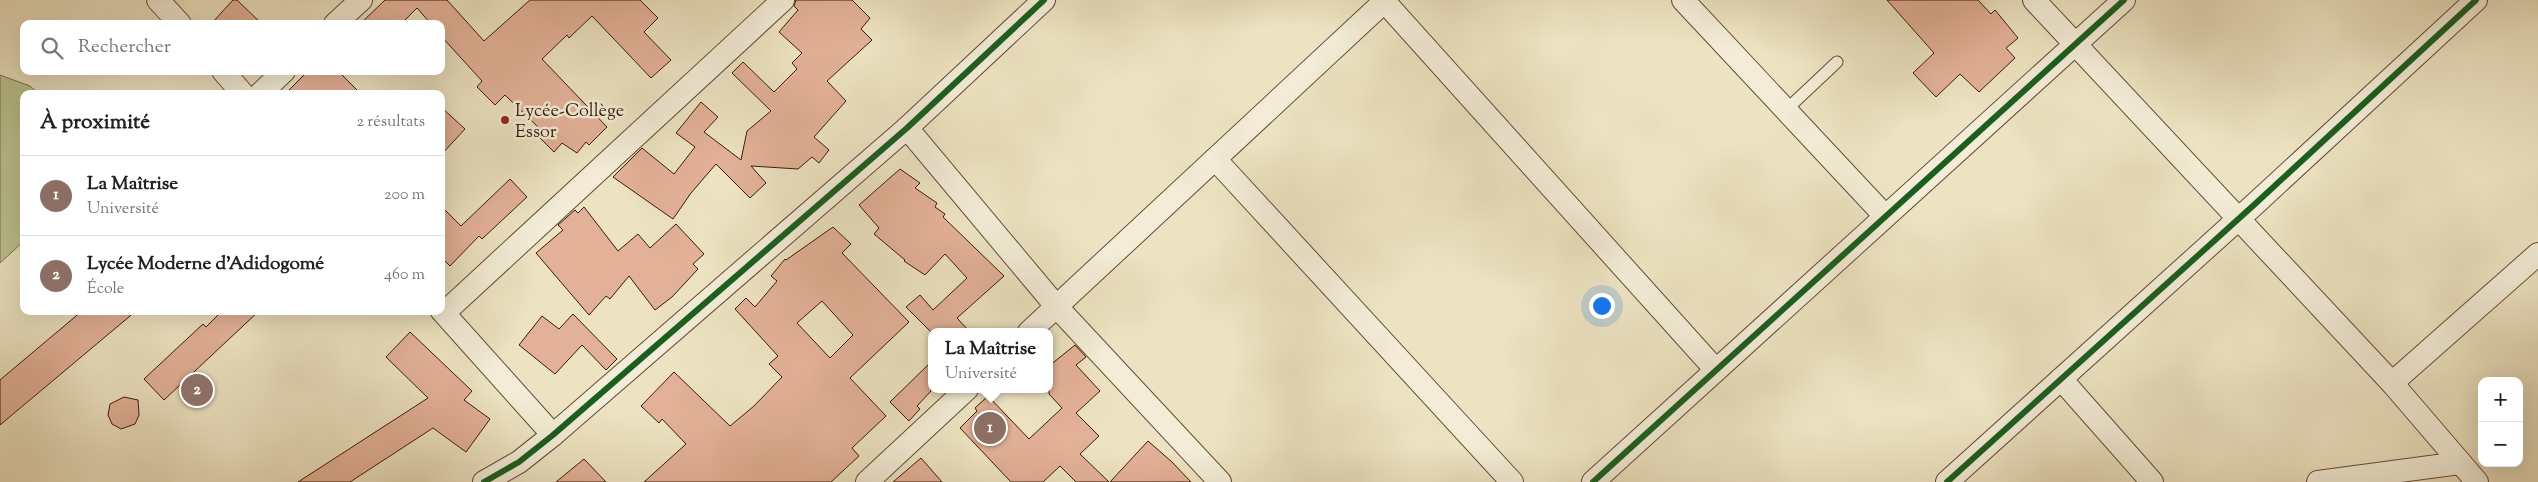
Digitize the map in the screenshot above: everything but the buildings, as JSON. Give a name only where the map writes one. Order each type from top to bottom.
[{"type":"street","points":[[158,0],[176,20]]},
{"type":"street","points":[[339,20],[361,0]]},
{"type":"street","points":[[484,482],[519,462],[553,435],[907,128],[1044,0]]},
{"type":"street","points":[[1683,0],[1885,216]]},
{"type":"street","points":[[2034,0],[2057,10],[2076,44],[2392,382],[2477,482]]},
{"type":"street","points":[[1593,482],[1715,369],[2124,0]]},
{"type":"street","points":[[1947,482],[2240,218],[2476,0]]},
{"type":"street","points":[[445,309],[779,1]]},
{"type":"street","points":[[1032,328],[1384,1],[1715,369]]},
{"type":"street","points":[[226,75],[240,90]]},
{"type":"street","points":[[264,90],[280,75]]},
{"type":"street","points":[[907,128],[1056,306],[1220,482]]},
{"type":"street","points":[[1215,159],[1512,482]]},
{"type":"street","points":[[2392,382],[2538,254]]},
{"type":"street","points":[[445,313],[553,435]]},
{"type":"street","points":[[2061,379],[2152,482]]},
{"type":"street","points":[[867,482],[963,393]]},
{"type":"street","points":[[2318,482],[2460,463]]},
{"type":"lane","points":[[1786,110],[1837,62]]},
{"type":"green space","points":[[0,75],[30,86],[34,90],[20,90],[20,245],[0,263]]},
{"type":"cycle path","points":[[484,482],[519,462],[553,435],[907,128],[1044,0]]},
{"type":"cycle path","points":[[1593,482],[2124,0]]},
{"type":"cycle path","points":[[1947,482],[2255,204],[2476,0]]},
{"type":"place","name":"Lycée-Collège Essor","points":[[505,120]]},
{"type":"place","name":"Lycée Moderne d'Adidogomé","points":[[197,390]]},
{"type":"place","name":"La Maîtrise","points":[[990,428]]}]
